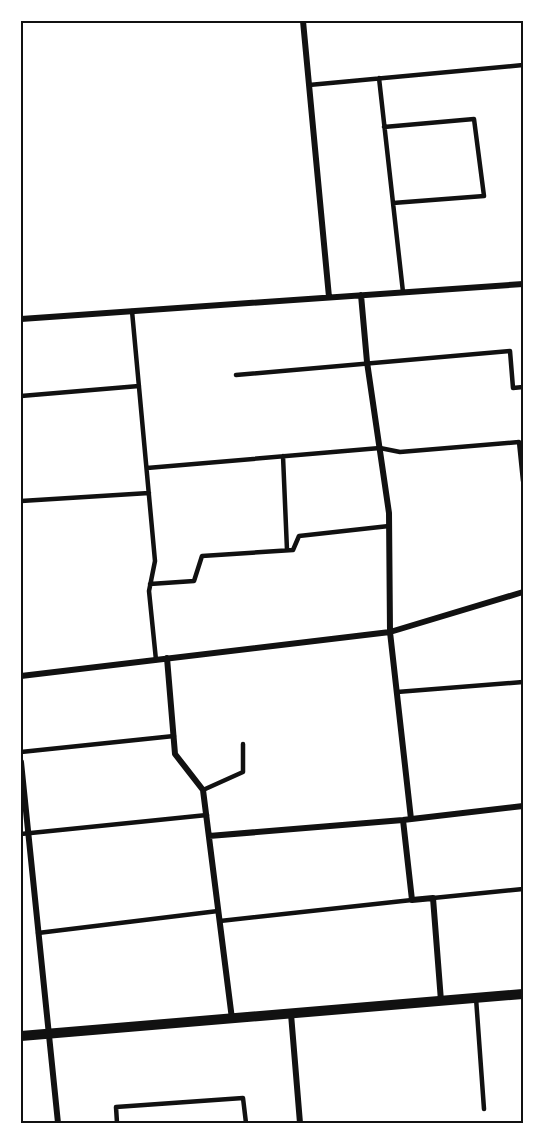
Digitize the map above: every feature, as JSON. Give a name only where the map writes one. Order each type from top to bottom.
[{"type":"street","points":[[303,21],[329,297]]},
{"type":"street","points":[[21,319],[523,284]]},
{"type":"street","points":[[361,295],[389,526],[390,632],[411,819]]},
{"type":"street","points":[[21,676],[390,632],[523,592]]},
{"type":"street","points":[[167,658],[175,754],[203,790],[232,1019]]},
{"type":"street","points":[[21,762],[24,833],[50,1034],[58,1123]]},
{"type":"street","points":[[209,836],[403,820],[523,806]]},
{"type":"street","points":[[403,820],[412,900],[433,898],[441,1001]]},
{"type":"street","points":[[21,1036],[523,994]]},
{"type":"street","points":[[291,1014],[300,1123]]},
{"type":"lane","points":[[309,85],[523,65]]},
{"type":"lane","points":[[379,78],[403,292]]},
{"type":"lane","points":[[384,127],[474,119],[484,196],[393,203]]},
{"type":"lane","points":[[132,311],[155,561],[149,591],[156,660]]},
{"type":"lane","points":[[236,375],[510,351],[513,388],[523,387]]},
{"type":"lane","points":[[21,396],[139,386]]},
{"type":"lane","points":[[147,468],[380,448],[400,452],[519,442],[523,481]]},
{"type":"lane","points":[[283,456],[287,550]]},
{"type":"lane","points":[[21,501],[149,493]]},
{"type":"lane","points":[[150,584],[194,581],[202,556],[293,550],[299,536],[389,526]]},
{"type":"lane","points":[[397,692],[523,682]]},
{"type":"lane","points":[[21,752],[174,736]]},
{"type":"lane","points":[[203,790],[243,772],[243,744]]},
{"type":"lane","points":[[24,833],[207,815]]},
{"type":"lane","points":[[433,898],[523,889]]},
{"type":"lane","points":[[220,921],[412,900]]},
{"type":"lane","points":[[38,933],[219,911]]},
{"type":"lane","points":[[476,998],[484,1109]]},
{"type":"lane","points":[[117,1123],[116,1107],[243,1098],[246,1123]]}]
